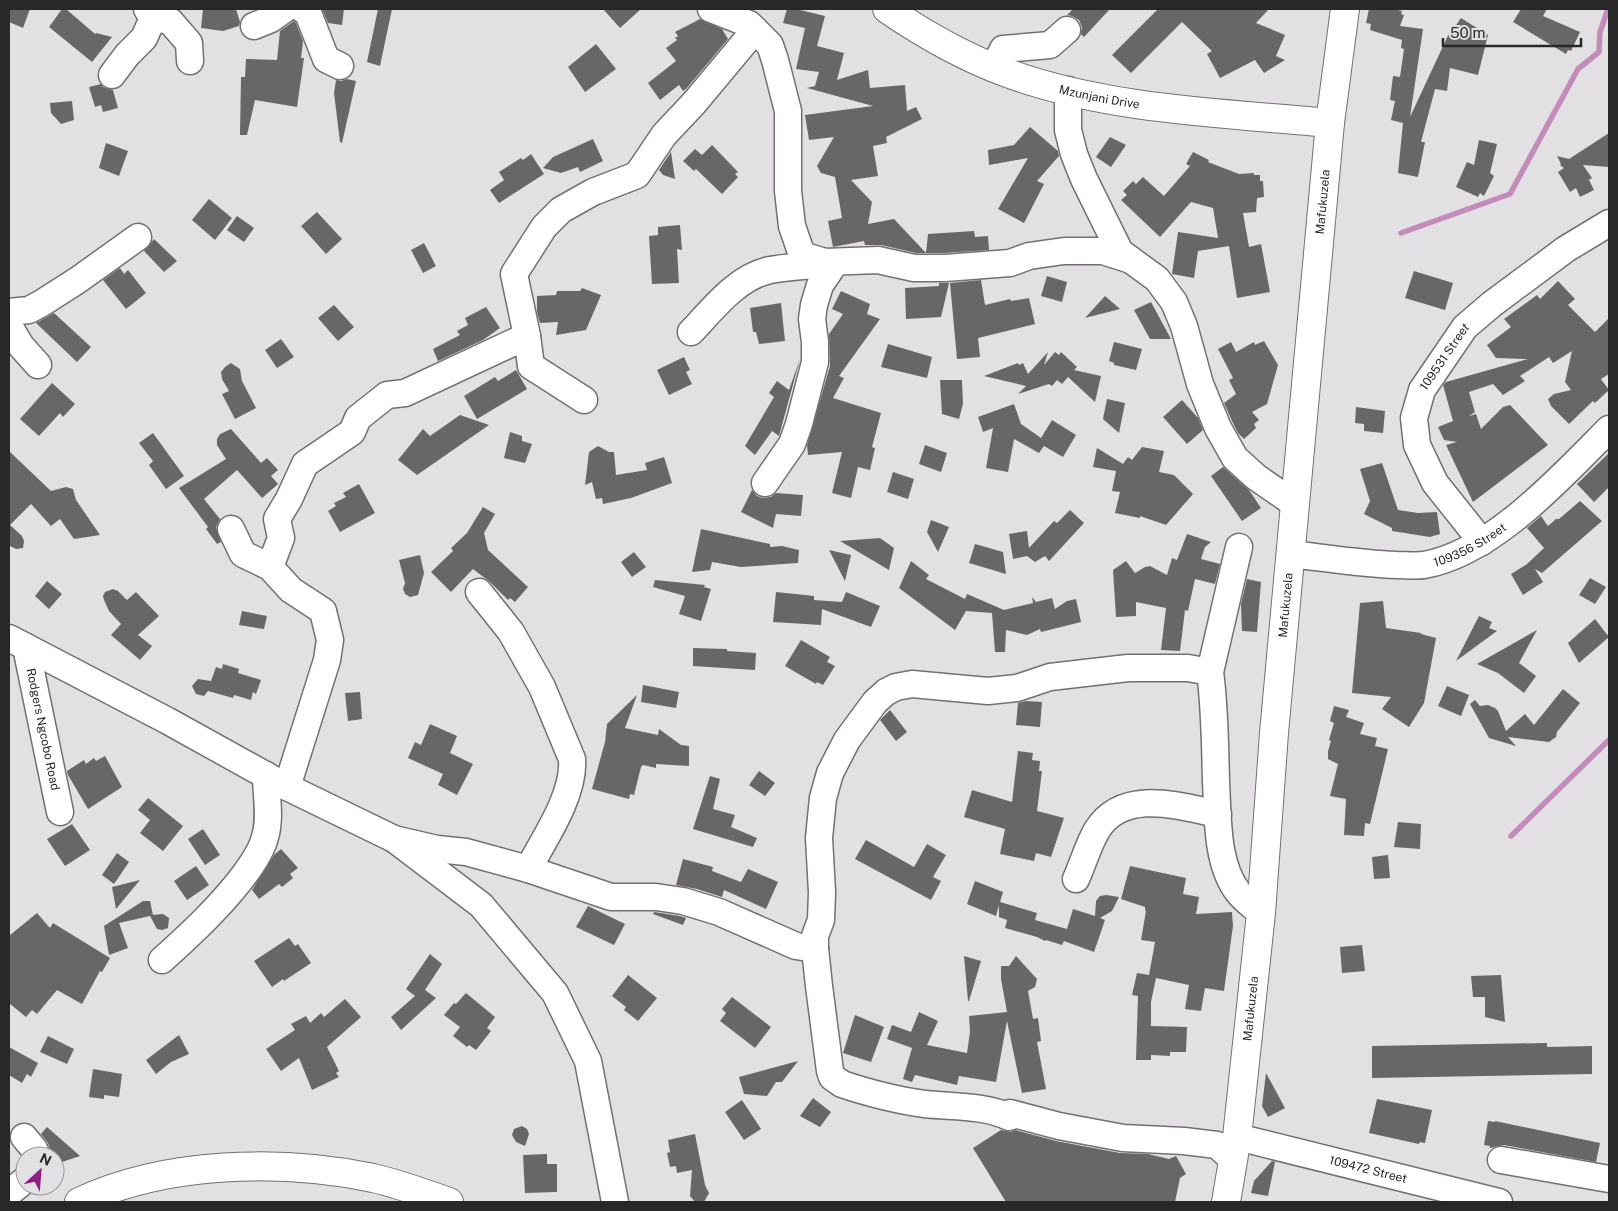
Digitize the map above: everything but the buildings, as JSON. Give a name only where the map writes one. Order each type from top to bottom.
[{"type":"main road","name":"Mzunjani Drive","points":[[887,9],[928,37],[994,68],[1068,90],[1100,98],[1199,111],[1330,123]]},
{"type":"main road","name":"Mafukuzela","points":[[1226,1202],[1235,1148],[1261,913],[1274,733],[1330,123],[1345,9]]},
{"type":"main road","points":[[79,1202],[135,1182],[179,1172],[222,1167],[320,1169],[374,1179],[419,1191],[449,1202]]},
{"type":"street","points":[[254,26],[272,19],[286,9]]},
{"type":"street","points":[[302,9],[308,13],[326,59],[340,66]]},
{"type":"street","points":[[711,9],[749,24],[770,45],[788,111],[788,191],[794,233],[802,256],[825,262],[835,262]]},
{"type":"street","points":[[913,9],[928,37]]},
{"type":"street","points":[[112,75],[127,55],[144,38],[150,14],[170,21],[189,43],[190,61]]},
{"type":"street","points":[[584,400],[531,366],[527,336],[514,274],[544,227],[560,210],[585,196],[637,175],[664,135],[695,102],[755,30]]},
{"type":"street","points":[[994,68],[1003,50],[1050,44],[1067,30]]},
{"type":"street","points":[[1068,90],[1068,130],[1074,154],[1084,179],[1120,252],[1157,279],[1174,302],[1184,326],[1200,384],[1218,428],[1235,458],[1256,477],[1295,504]]},
{"type":"street","name":"109531 Street","points":[[1482,542],[1435,483],[1417,446],[1414,418],[1422,390],[1465,327],[1492,304],[1566,249],[1609,223]]},
{"type":"street","points":[[9,312],[29,310],[42,304],[138,237]]},
{"type":"street","points":[[691,332],[729,293],[749,278],[769,270],[849,260],[878,260],[914,268],[945,268],[1010,263],[1044,253],[1064,251],[1103,252],[1131,260]]},
{"type":"street","points":[[764,483],[792,444],[815,362],[812,319],[814,305],[820,285],[835,262]]},
{"type":"street","points":[[9,326],[21,346],[38,365]]},
{"type":"street","points":[[270,567],[281,538],[277,519],[289,499],[305,464],[352,432],[358,418],[387,395],[405,393],[527,336]]},
{"type":"street","name":"109356 Street","points":[[1291,554],[1379,564],[1423,565],[1452,557],[1482,542],[1500,530],[1529,506],[1609,429]]},
{"type":"street","points":[[162,960],[218,907],[231,892],[259,851],[265,838],[277,781],[327,660],[330,640],[323,611],[291,590],[270,567],[243,554],[231,529]]},
{"type":"street","points":[[1239,547],[1210,672],[1213,696],[1218,826],[1223,856],[1229,874],[1238,892],[1261,913]]},
{"type":"street","points":[[480,592],[511,632],[529,663],[542,687],[572,759],[573,770],[566,797],[528,869]]},
{"type":"street","points":[[17,643],[168,721],[277,781],[394,839],[481,905],[555,993],[588,1061],[615,1202]]},
{"type":"street","name":"Rodgers Ngcobo Road","points":[[17,643],[60,812]]},
{"type":"street","points":[[1210,672],[1188,668],[1128,668],[1050,677],[1017,688],[988,692],[912,684],[896,687],[886,692],[875,702],[847,740],[830,773],[823,798],[819,838],[822,892],[821,920],[815,936],[819,986],[830,1071],[832,1076],[842,1084],[923,1104],[984,1110],[1001,1113],[1008,1117],[1010,1113],[1018,1114],[1059,1126],[1124,1138],[1184,1141],[1235,1148]]},
{"type":"street","points":[[1076,880],[1097,830],[1119,810],[1135,804],[1162,803],[1218,814]]},
{"type":"street","points":[[394,839],[437,849],[466,852],[528,869],[611,897],[656,897],[683,901],[718,912],[796,946],[816,949]]},
{"type":"street","name":"109472 Street","points":[[1235,1148],[1432,1194],[1499,1202]]},
{"type":"street","points":[[1501,1160],[1609,1179]]},
{"type":"waterway","points":[[1401,233],[1510,194],[1578,69],[1599,52],[1600,32],[1608,9]]},
{"type":"waterway","points":[[1511,836],[1609,740]]}]
